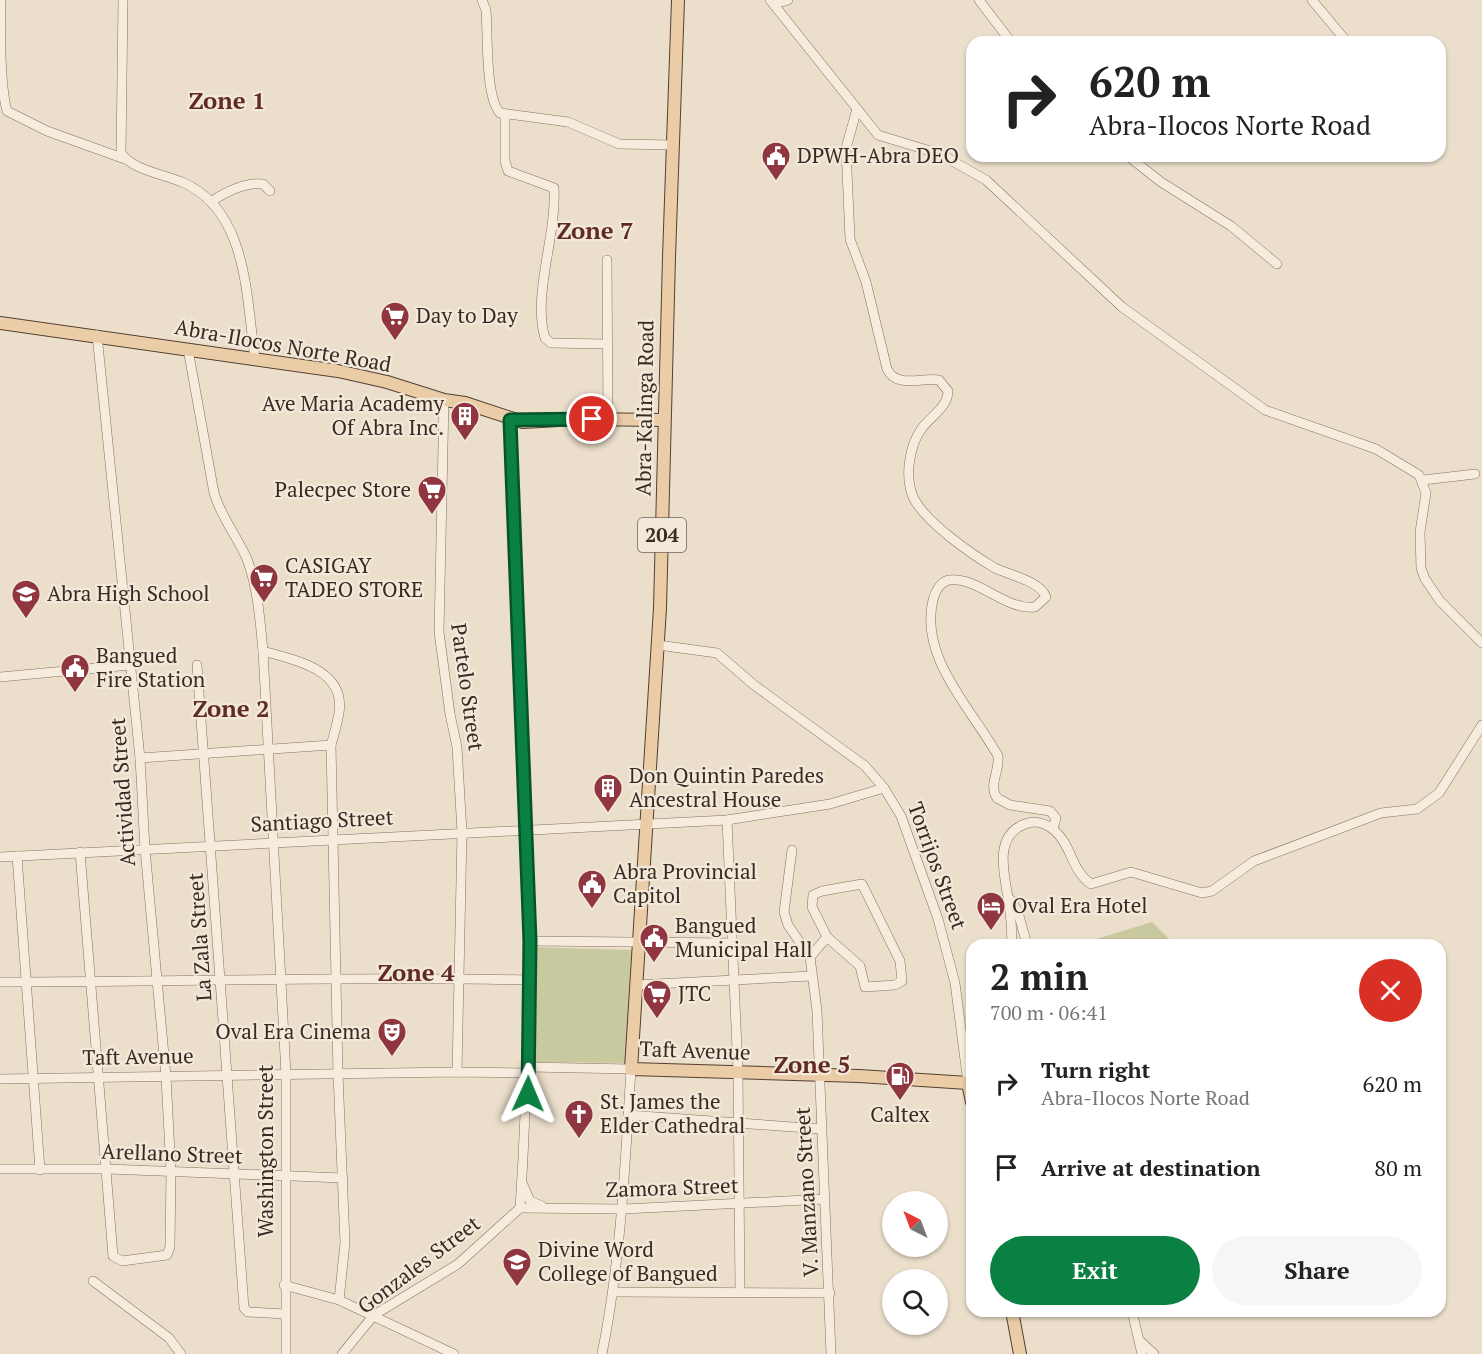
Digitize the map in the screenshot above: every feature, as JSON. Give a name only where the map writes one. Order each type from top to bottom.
[{"type":"main road","name":"Abra-Kalinga Road","points":[[631,1069],[658,645],[678,0]]},
{"type":"main road","name":"Abra-Ilocos Norte Road","points":[[0,323],[255,358],[387,382],[444,400],[490,410],[510,420],[664,420]]},
{"type":"main road","name":"Taft Avenue","points":[[631,1069],[821,1075],[966,1083]]},
{"type":"main road","points":[[1013,1317],[1020,1354]]},
{"type":"street","points":[[1,0],[1,81],[3,98],[8,111],[47,131],[183,182],[212,201],[232,231],[237,245],[255,358]]},
{"type":"street","points":[[123,0],[121,153],[125,159]]},
{"type":"street","points":[[482,0],[486,10],[492,95],[496,110],[505,116],[568,122],[619,144],[673,145]]},
{"type":"street","points":[[788,0],[773,2],[805,46],[882,138],[940,154],[986,180],[1122,307],[1254,403],[1276,415],[1376,449],[1414,471],[1423,480],[1426,493],[1420,532],[1421,568],[1425,579],[1440,601],[1482,643]]},
{"type":"street","points":[[979,0],[1006,36]]},
{"type":"street","points":[[1312,0],[1342,36]]},
{"type":"street","points":[[857,109],[846,148],[849,232],[853,251],[866,282],[887,369],[895,379],[901,381],[939,380],[948,391],[946,403],[921,429],[914,443],[909,474],[914,498],[943,530],[974,554],[993,567],[1035,586],[1046,597],[1035,607],[1022,607],[969,584],[951,580],[944,582],[937,589],[932,607],[933,646],[998,756],[999,764],[993,786],[997,798],[1010,805],[1050,811],[1056,818],[1053,829]]},
{"type":"street","points":[[505,116],[505,161],[508,171],[554,188],[551,239],[543,291],[545,338],[551,343],[606,344]]},
{"type":"street","points":[[1136,162],[1161,182],[1231,226],[1278,264]]},
{"type":"street","points":[[212,201],[231,190],[253,184],[263,184],[270,191]]},
{"type":"street","points":[[607,260],[608,419]]},
{"type":"street","name":"Actividad Street","points":[[97,335],[140,758],[145,849],[166,1077],[171,1172],[170,1247],[166,1255],[127,1261],[115,1259],[107,1169]]},
{"type":"street","name":"Washington Street","points":[[188,349],[214,493],[220,512],[246,559],[257,596],[263,651],[286,1074],[284,1174],[286,1354]]},
{"type":"street","name":"Partelo Street","points":[[444,400],[439,632],[457,747],[462,832],[457,1072]]},
{"type":"street","points":[[510,420],[530,941],[528,1070],[520,1208]]},
{"type":"street","points":[[1423,480],[1475,474]]},
{"type":"street","name":"Torrijos Street","points":[[658,645],[717,653],[754,685],[865,766],[884,788],[901,816],[938,919],[955,983],[966,1056]]},
{"type":"street","points":[[263,651],[301,662],[325,674],[336,690],[339,712],[331,745],[338,1074],[345,1243],[339,1300]]},
{"type":"street","points":[[0,677],[130,665]]},
{"type":"street","name":"La Zala Street","points":[[197,665],[212,845],[244,1308],[248,1312],[285,1314]]},
{"type":"street","points":[[1011,939],[1002,861],[1004,848],[1012,832],[1027,823],[1036,822],[1053,829],[1060,836],[1078,873],[1091,884],[1131,872],[1194,892],[1212,891],[1254,861],[1381,813],[1404,811],[1423,806],[1446,784],[1482,725]]},
{"type":"street","points":[[140,758],[331,745]]},
{"type":"street","name":"Santiago Street","points":[[0,856],[647,822],[727,820],[830,804],[884,788]]},
{"type":"street","points":[[727,820],[738,1072],[740,1293]]},
{"type":"street","points":[[792,850],[784,912],[788,925],[810,957],[827,937]]},
{"type":"street","points":[[80,852],[107,1169]]},
{"type":"street","points":[[17,856],[40,1170]]},
{"type":"street","points":[[862,884],[900,961],[903,974],[901,982],[895,985],[864,987],[861,967],[827,937],[812,907],[813,895],[822,891],[862,884]]},
{"type":"street","points":[[1007,893],[1018,912],[1025,939]]},
{"type":"street","points":[[530,941],[640,940],[732,944]]},
{"type":"street","name":"V. Manzano Street","points":[[810,957],[821,1075],[821,1129],[831,1354]]},
{"type":"street","points":[[636,984],[812,976]]},
{"type":"street","points":[[0,982],[92,983],[281,978],[528,980]]},
{"type":"street","points":[[602,1354],[614,1292],[624,1209],[631,1069]]},
{"type":"street","name":"Taft Avenue","points":[[0,1078],[631,1069]]},
{"type":"street","points":[[628,1115],[737,1125],[821,1129]]},
{"type":"street","name":"Arellano Street","points":[[0,1169],[107,1169],[343,1178]]},
{"type":"street","points":[[522,1183],[530,1201],[549,1208]]},
{"type":"street","name":"Zamora Street","points":[[520,1208],[624,1209],[825,1199]]},
{"type":"street","name":"Gonzales Street","points":[[342,1354],[374,1315],[458,1264],[520,1208]]},
{"type":"street","points":[[93,1281],[169,1338],[181,1354]]},
{"type":"street","points":[[284,1285],[339,1300],[454,1354]]},
{"type":"street","points":[[614,1292],[830,1293]]},
{"type":"street","points":[[1133,1317],[1142,1354]]},
{"type":"street","points":[[1139,1340],[1154,1354]]},
{"type":"green space","points":[[1152,922],[1169,939],[1097,939]]},
{"type":"green space","points":[[530,947],[634,950],[626,1063],[532,1062]]},
{"type":"place","name":"DPWH-Abra DEO","points":[[776,182]]},
{"type":"place","name":"Day to Day","points":[[395,342]]},
{"type":"place","name":"Ave Maria Academy Of Abra Inc.","points":[[465,442]]},
{"type":"place","name":"Palecpec Store","points":[[432,516]]},
{"type":"place","name":"CASIGAY TADEO STORE","points":[[264,604]]},
{"type":"place","name":"Abra High School","points":[[26,620]]},
{"type":"place","name":"Bangued Fire Station","points":[[75,694]]},
{"type":"place","name":"Don Quintin Paredes Ancestral House","points":[[608,814]]},
{"type":"place","name":"Abra Provincial Capitol","points":[[592,910]]},
{"type":"place","name":"Oval Era Hotel","points":[[991,932]]},
{"type":"place","name":"Bangued Municipal Hall","points":[[654,964]]},
{"type":"place","name":"JTC","points":[[657,1020]]},
{"type":"place","name":"Oval Era Cinema","points":[[392,1058]]},
{"type":"place","name":"Caltex","points":[[900,1102]]},
{"type":"place","name":"St. James the Elder Cathedral","points":[[579,1140]]},
{"type":"place","name":"Divine Word College of Bangued","points":[[517,1288]]},
{"type":"district","name":"Zone 1","points":[[227,101]]},
{"type":"district","name":"Zone 7","points":[[595,231]]},
{"type":"district","name":"Zone 2","points":[[231,709]]},
{"type":"district","name":"Zone 4","points":[[416,973]]},
{"type":"district","name":"Zone 5","points":[[812,1065]]},
{"type":"route","points":[[528,1094],[530,941],[525,763],[510,420],[523,422],[592,419]]}]
